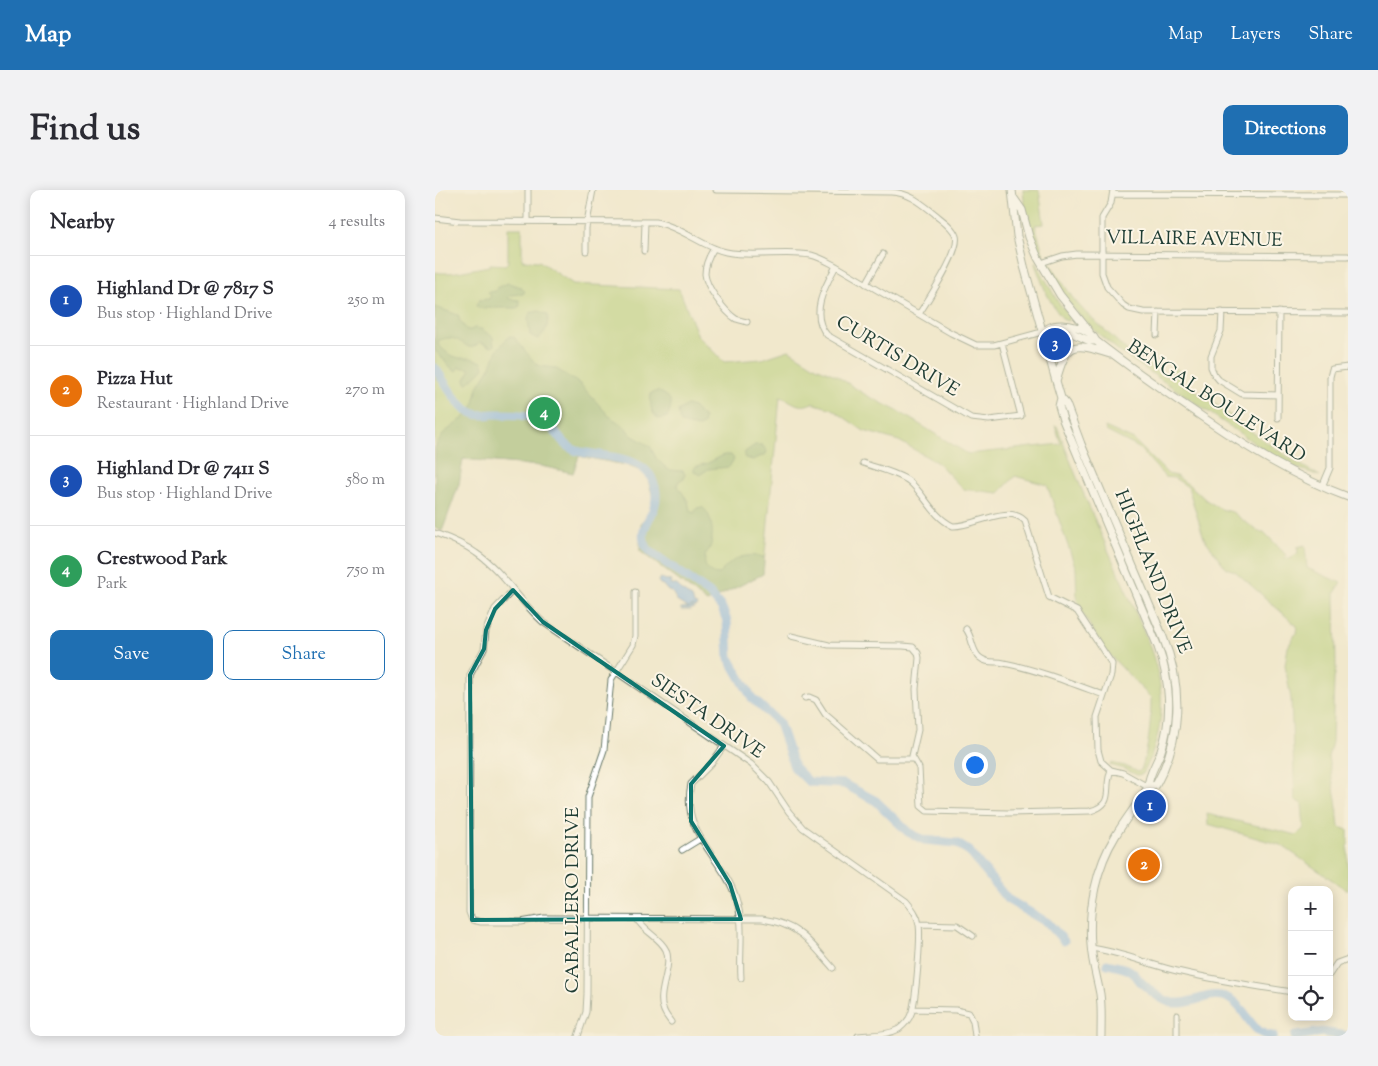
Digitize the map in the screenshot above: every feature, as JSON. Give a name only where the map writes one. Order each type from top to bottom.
[{"type":"main road","points":[[1012,193],[1022,210],[1029,237],[1041,263],[1060,295],[1095,339]]},
{"type":"main road","name":"HIGHLAND DRIVE","points":[[1012,193],[1020,251],[1061,398],[1066,404],[1081,444],[1163,637],[1174,668],[1177,702],[1174,735],[1168,757],[1155,785],[1149,787],[1115,836],[1101,866],[1094,893],[1091,910],[1091,948],[1099,993],[1101,1036]]},
{"type":"main road","name":"BENGAL BOULEVARD","points":[[1042,332],[1073,333],[1091,341],[1095,339],[1115,356],[1261,456],[1303,479],[1348,497]]},
{"type":"main road","points":[[1056,381],[1064,356],[1073,348],[1081,346],[1090,347],[1115,356]]},
{"type":"street","points":[[528,221],[529,190]]},
{"type":"street","points":[[586,251],[587,222],[593,190]]},
{"type":"street","points":[[716,190],[898,191],[919,201],[950,227],[957,238],[955,251],[919,314]]},
{"type":"street","points":[[1348,196],[1113,192],[1111,203],[1102,218],[1101,265],[1107,287],[1123,305],[1136,311],[1348,313]]},
{"type":"street","points":[[435,218],[449,220],[656,222],[675,228],[714,248],[738,254],[810,255],[825,260],[976,345],[993,345],[1042,332]]},
{"type":"street","points":[[644,251],[645,222]]},
{"type":"street","points":[[714,248],[706,269],[706,280],[729,313],[747,322]]},
{"type":"street","points":[[866,284],[883,254]]},
{"type":"street","name":"VILLAIRE AVENUE","points":[[1041,263],[1069,254],[1348,256]]},
{"type":"street","name":"CURTIS DRIVE","points":[[836,266],[823,289],[820,301],[821,326],[827,335],[971,418],[989,420],[1021,416],[1002,343]]},
{"type":"street","points":[[1157,312],[1157,335]]},
{"type":"street","points":[[1222,312],[1221,331],[1211,356],[1211,368],[1214,374],[1219,380],[1242,394],[1278,395]]},
{"type":"street","points":[[1278,418],[1279,312]]},
{"type":"street","points":[[1322,487],[1330,468],[1330,377],[1332,369],[1348,367]]},
{"type":"street","points":[[863,463],[909,481],[934,512],[953,526],[1008,514],[1015,514],[1023,518],[1049,597],[1077,612],[1110,660],[1112,670],[1097,717],[1098,750],[1101,761],[1111,770],[1123,773],[1149,787]]},
{"type":"street","name":"SIESTA DRIVE","points":[[435,532],[465,546],[488,562],[530,611],[543,622],[761,772],[789,812],[803,828],[906,901],[914,910],[919,924]]},
{"type":"street","points":[[513,590],[495,609],[486,630],[485,649],[470,675],[470,918],[474,922],[521,922],[536,918],[741,919],[774,921],[796,930],[806,938],[833,968]]},
{"type":"street","name":"CABALLERO DRIVE","points":[[577,1036],[587,1004],[588,798],[604,750],[611,680],[633,645],[635,636],[635,592]]},
{"type":"street","points":[[966,629],[970,634],[975,652],[986,661],[1005,663],[1056,677],[1104,695]]},
{"type":"street","points":[[791,636],[829,645],[903,646],[917,649],[919,658],[916,689],[919,730],[913,750],[913,759],[919,768],[921,806],[927,811],[1008,813],[1090,811],[1102,806],[1106,802],[1111,770]]},
{"type":"street","points":[[805,698],[809,697],[816,700],[825,714],[877,759],[913,759]]},
{"type":"street","points":[[724,746],[711,764],[692,782],[690,787],[690,815],[693,827],[730,884],[736,899],[741,919],[741,978]]},
{"type":"street","points":[[682,850],[700,838]]},
{"type":"street","points":[[637,919],[643,928],[662,944],[667,952],[662,1006],[671,1022]]},
{"type":"street","points":[[858,1036],[886,1036],[904,1025],[913,1009],[919,924],[957,925],[973,936]]},
{"type":"street","points":[[1091,948],[1113,952],[1184,973],[1288,991]]},
{"type":"street","points":[[1333,969],[1337,963],[1348,959]]},
{"type":"street","points":[[913,1009],[956,1010],[969,1013],[973,1021],[975,1036]]},
{"type":"street","points":[[1177,1015],[1177,1036]]},
{"type":"highlighted area","points":[[513,590],[543,622],[724,746],[691,784],[691,821],[730,884],[741,919],[472,920],[470,675],[484,649],[486,630],[495,609]]},
{"type":"green space","points":[[1023,190],[1039,190],[1044,224],[1035,225],[1044,256],[1039,254],[1033,238]]},
{"type":"green space","points":[[508,228],[522,228],[522,260],[539,261],[573,284],[679,289],[698,336],[724,362],[762,359],[789,350],[816,367],[835,375],[866,395],[901,413],[968,454],[1061,444],[1055,425],[1057,426],[1082,491],[1144,632],[1157,668],[1161,694],[1160,725],[1152,755],[1143,774],[1137,775],[1110,765],[1111,763],[1125,766],[1138,772],[1141,770],[1149,735],[1151,698],[1104,649],[1083,614],[1077,600],[1076,569],[1047,485],[1015,476],[999,493],[963,489],[938,463],[899,441],[864,431],[832,409],[812,403],[799,405],[780,397],[763,574],[707,602],[640,551],[641,524],[655,503],[646,473],[626,465],[579,456],[573,473],[541,466],[463,459],[459,484],[442,531],[435,528],[435,272],[455,272],[490,266],[490,264],[505,265],[508,262]]},
{"type":"green space","points":[[1036,262],[1058,302],[1069,314],[1068,321],[1064,320],[1050,301],[1035,264]]},
{"type":"green space","points":[[1050,263],[1072,297],[1085,312],[1132,355],[1167,377],[1175,367],[1182,375],[1179,379],[1184,386],[1188,384],[1266,442],[1320,476],[1288,465],[1273,456],[1124,355],[1090,327],[1072,307],[1049,272],[1048,267]]},
{"type":"green space","points":[[508,283],[521,287],[525,292],[508,297],[509,299],[519,300],[520,306],[516,308],[478,308],[476,306],[479,300],[489,299],[491,296],[488,292],[496,291],[498,287]]},
{"type":"green space","points":[[435,307],[458,315],[467,330],[481,329],[493,337],[494,346],[491,347],[480,342],[474,347],[470,347],[450,338],[438,341],[439,346],[450,355],[459,358],[471,358],[482,362],[484,368],[468,383],[466,383],[465,379],[471,369],[459,367],[456,371],[453,370],[435,350]]},
{"type":"green space","points":[[539,311],[548,315],[548,319],[545,331],[538,339],[530,335],[528,318],[530,313]]},
{"type":"green space","points":[[509,336],[514,337],[535,363],[540,366],[555,368],[580,384],[609,416],[625,427],[631,435],[650,446],[656,458],[669,470],[683,471],[685,474],[684,478],[677,485],[688,501],[690,511],[694,513],[697,508],[702,507],[710,520],[712,531],[711,543],[705,555],[705,565],[708,570],[719,574],[729,564],[739,558],[756,556],[764,557],[763,574],[707,602],[640,551],[641,524],[655,503],[646,473],[626,465],[579,456],[573,473],[541,466],[463,459],[459,484],[442,531],[435,528],[435,448],[444,433],[466,416],[473,407],[478,387],[491,366],[497,350]]},
{"type":"green space","points":[[658,391],[669,398],[671,404],[667,417],[659,419],[651,408],[651,393]]},
{"type":"green space","points":[[687,405],[693,407],[704,418],[703,425],[698,427],[681,423],[678,411]]},
{"type":"green space","points":[[1105,427],[1134,440],[1168,474],[1176,476],[1206,500],[1221,509],[1232,512],[1259,532],[1264,532],[1286,555],[1285,558],[1289,559],[1298,553],[1297,547],[1305,545],[1307,568],[1341,583],[1335,593],[1336,669],[1332,742],[1328,757],[1339,827],[1348,830],[1348,891],[1281,845],[1208,824],[1207,814],[1297,835],[1304,828],[1302,804],[1295,800],[1291,699],[1285,665],[1288,647],[1296,633],[1297,626],[1235,571],[1226,568],[1204,538],[1188,487],[1174,478],[1165,477],[1139,448],[1106,431]]},
{"type":"green space","points":[[755,445],[762,445],[767,451],[766,454],[753,460],[745,458],[745,452]]},
{"type":"green space","points":[[724,455],[731,455],[734,459],[729,467],[708,469],[700,475],[694,471],[694,467]]},
{"type":"water","points":[[660,578],[671,581],[670,585],[677,585],[692,597],[694,604],[697,605],[696,607],[690,610],[681,610],[681,608],[688,608],[678,602],[672,592],[660,584],[658,581]]},
{"type":"waterway","points":[[435,368],[457,401],[475,414],[513,414],[543,421],[572,449],[625,460],[634,463],[649,474],[655,487],[656,497],[643,535],[644,542],[649,551],[709,593],[722,608],[727,621],[729,658],[752,698],[779,723],[794,767],[809,782],[844,784],[876,801],[908,832],[924,840],[956,843],[969,851],[1007,899],[1048,923],[1064,941]]},
{"type":"waterway","points":[[1107,964],[1130,971],[1152,992],[1170,1002],[1182,1003],[1212,996],[1227,998],[1239,1007],[1255,1028],[1266,1035],[1273,1036]]},
{"type":"waterway","points":[[1295,1036],[1322,1032],[1348,1036]]},
{"type":"place","name":"Highland Dr @ 7411 S","points":[[1055,344]]},
{"type":"place","name":"Crestwood Park","points":[[544,413]]},
{"type":"place","name":"Highland Dr @ 7817 S","points":[[1150,806]]},
{"type":"place","name":"Pizza Hut","points":[[1144,865]]}]
